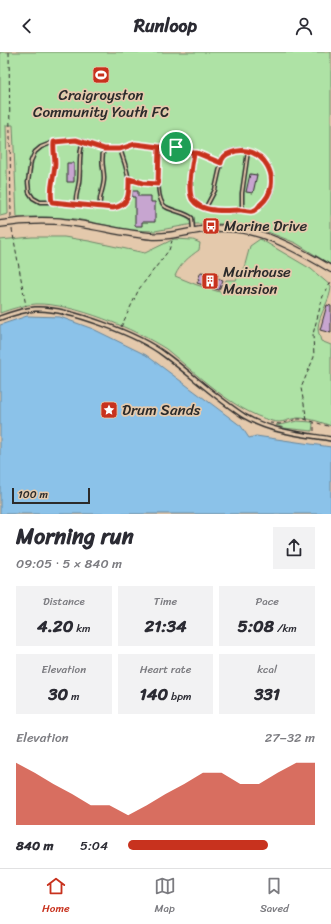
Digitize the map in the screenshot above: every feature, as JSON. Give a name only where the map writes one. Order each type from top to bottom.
[{"type":"street","points":[[0,224],[30,220],[55,221],[129,234],[153,236],[226,228],[247,230],[269,237],[310,256],[331,269]]},
{"type":"street","points":[[0,318],[35,309],[49,310],[72,314],[119,331],[139,339],[165,354],[214,394],[244,416],[275,430],[331,439]]},
{"type":"lane","points":[[120,149],[129,179],[129,194],[123,204],[119,207],[113,208],[40,202],[33,198],[29,192],[28,182],[31,161],[35,152],[41,146],[54,142],[76,140],[104,149],[120,149],[135,144],[159,147],[176,147],[197,153],[221,163]]},
{"type":"lane","points":[[76,204],[75,197],[79,184],[80,149],[83,141]]},
{"type":"lane","points":[[52,202],[50,187],[55,163],[53,152],[54,142]]},
{"type":"lane","points":[[159,147],[158,184],[160,200],[166,207],[188,215],[192,218],[193,231]]},
{"type":"lane","points":[[100,207],[99,200],[104,178],[102,156],[104,149]]},
{"type":"lane","points":[[194,153],[190,189],[192,198],[206,209],[253,211],[260,206],[271,191],[272,180],[270,170],[263,159],[248,151],[238,149],[226,154],[222,159],[215,190],[206,209]]},
{"type":"lane","points":[[242,210],[242,193],[248,151]]},
{"type":"path","points":[[9,52],[11,222],[27,311]]},
{"type":"path","points":[[129,179],[143,183],[158,184]]},
{"type":"path","points":[[119,331],[139,289],[169,250],[176,234]]},
{"type":"path","points":[[307,420],[301,388],[314,357],[314,334],[323,296],[331,282]]},
{"type":"path","points":[[260,424],[272,422],[280,424],[297,420],[307,420],[331,427]]},
{"type":"path","points":[[313,436],[314,422]]},
{"type":"green space","points":[[0,52],[331,52],[331,265],[296,243],[260,229],[234,224],[193,224],[155,231],[129,230],[76,219],[17,217],[13,125],[6,125],[8,214],[0,216]]},
{"type":"green space","points":[[32,237],[64,237],[145,253],[174,239],[193,240],[200,243],[199,250],[185,261],[175,276],[223,293],[226,280],[236,280],[244,268],[250,246],[260,239],[311,269],[331,286],[329,296],[320,317],[318,328],[321,341],[331,345],[331,426],[306,419],[298,418],[276,422],[257,416],[229,400],[166,349],[138,333],[103,319],[68,308],[36,304],[18,307],[0,313],[0,240]]},
{"type":"green space","points":[[297,421],[312,422],[312,431],[284,428],[276,425],[285,424]]},
{"type":"water","name":"Drum Sands","points":[[27,316],[60,317],[93,329],[146,355],[241,426],[249,438],[256,436],[331,447],[331,514],[0,514],[0,325]]},
{"type":"building","points":[[67,163],[74,163],[74,182],[67,182]]},
{"type":"building","points":[[250,174],[257,175],[253,193],[246,192]]},
{"type":"building","points":[[132,191],[138,191],[138,196],[151,196],[151,202],[155,202],[155,222],[142,222],[142,226],[135,226],[135,197],[132,197]]},
{"type":"building","name":"Muirhouse Mansion","points":[[201,272],[218,275],[217,278],[223,280],[219,290],[197,283]]},
{"type":"building","points":[[327,305],[331,306],[331,333],[320,330]]},
{"type":"place","name":"Craigroyston Community Youth FC","points":[[101,75]]},
{"type":"place","name":"Marine Drive","points":[[211,226]]},
{"type":"place","name":"Muirhouse Mansion","points":[[210,281]]},
{"type":"place","name":"Drum Sands","points":[[109,410]]},
{"type":"route","points":[[176,147],[159,147],[135,144],[120,149],[104,149],[76,140],[54,142],[53,152],[55,163],[50,187],[52,202],[113,208],[119,207],[123,204],[129,194],[129,179],[143,183],[158,184],[159,147],[176,147],[197,153],[221,163],[226,154],[238,149],[248,151],[263,159],[270,170],[272,180],[271,191],[260,206],[253,211],[206,209],[192,198],[190,189],[194,153],[176,147]]}]
